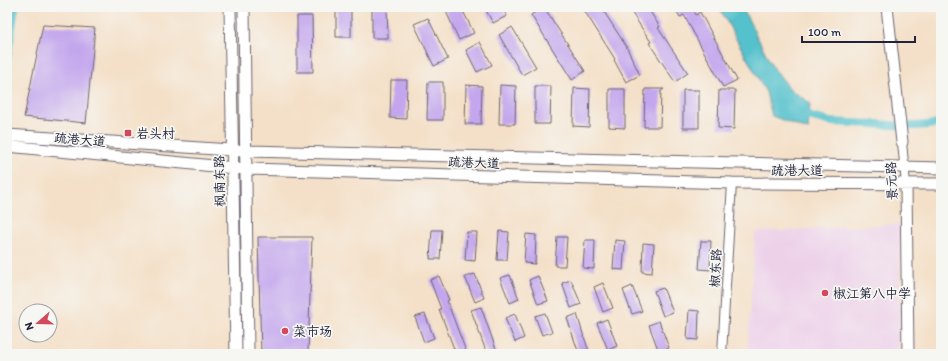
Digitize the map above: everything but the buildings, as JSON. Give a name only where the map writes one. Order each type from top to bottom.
[{"type":"main road","name":"枫南东路","points":[[230,7],[236,354]]},
{"type":"main road","points":[[244,7],[248,354]]},
{"type":"main road","name":"景元路","points":[[887,7],[902,142]]},
{"type":"main road","name":"疏港大道","points":[[7,135],[245,151],[941,168]]},
{"type":"main road","name":"疏港大道","points":[[7,146],[245,169],[732,183],[941,184]]},
{"type":"main road","name":"景元路","points":[[906,184],[908,354]]},
{"type":"street","name":"景元路","points":[[902,142],[906,184]]},
{"type":"street","name":"椒东路","points":[[722,354],[732,183]]},
{"type":"shaded area","name":"椒江第八中学","points":[[900,224],[899,354],[747,354],[755,232]]},
{"type":"water","points":[[719,7],[742,7],[772,66],[791,90],[810,103],[808,130],[772,116],[766,92]]},
{"type":"waterway","points":[[7,60],[15,7]]},
{"type":"waterway","points":[[800,114],[831,122],[913,126],[941,124]]},
{"type":"place","name":"岩头村","points":[[128,133]]},
{"type":"place","name":"椒江第八中学","points":[[825,293]]},
{"type":"place","name":"菜市场","points":[[285,331]]}]
